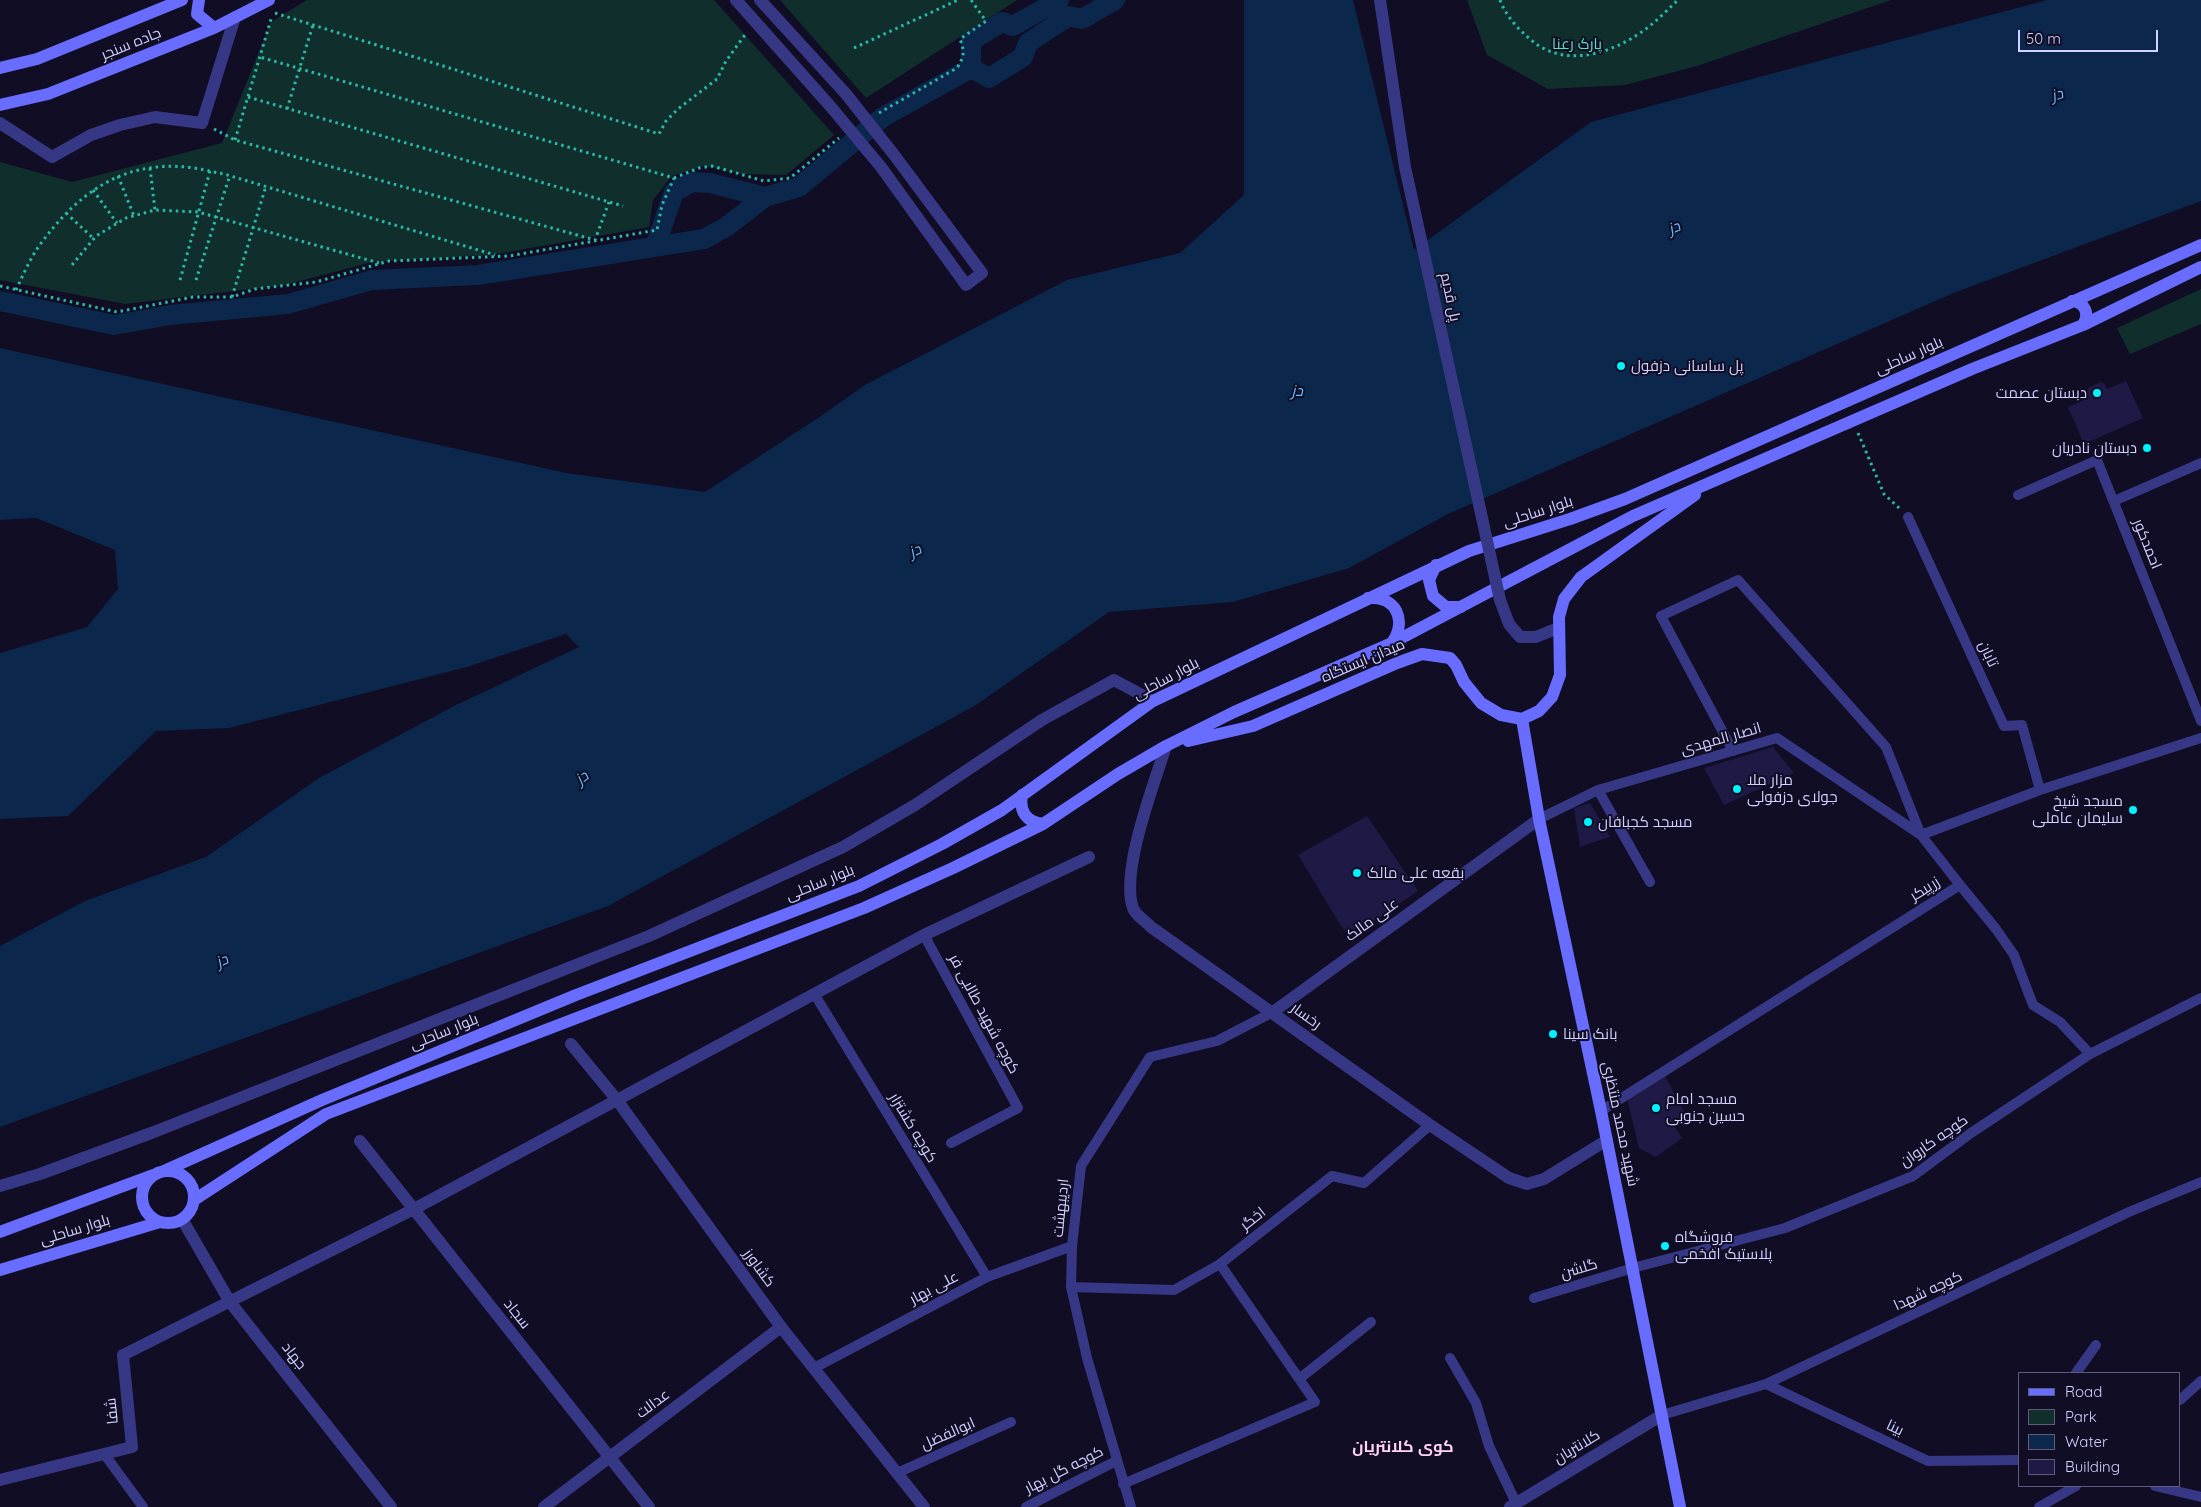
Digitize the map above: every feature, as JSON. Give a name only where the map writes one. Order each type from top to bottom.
[{"type":"main road","name":"جاده سنجر","points":[[0,68],[37,59],[182,0]]},
{"type":"main road","points":[[198,0],[197,14],[214,28]]},
{"type":"main road","name":"جاده سنجر","points":[[0,105],[48,94],[214,28],[269,0]]},
{"type":"main road","name":"بلوار ساحلی","points":[[0,1232],[159,1173],[322,1100],[576,995],[859,886],[942,844],[1002,810],[1153,702],[1436,565],[1469,551],[1570,519],[1634,495],[2201,245]]},
{"type":"main road","points":[[194,1200],[326,1114],[864,908],[953,868],[1043,824],[1118,774],[1166,746],[1234,712],[1392,643],[1633,516],[1972,369],[2083,325],[2201,268]]},
{"type":"main road","points":[[2072,301],[2084,307],[2087,316],[2083,325]]},
{"type":"main road","points":[[1522,719],[1539,711],[1552,697],[1560,675],[1558,628],[1564,599],[1581,577],[1715,481]]},
{"type":"main road","points":[[1436,565],[1429,580],[1433,596],[1446,607],[1462,607]]},
{"type":"main road","points":[[1366,599],[1376,598],[1385,601],[1396,611],[1400,625],[1398,635],[1392,643]]},
{"type":"main road","name":"میدان ایستگاه","points":[[1166,746],[1253,726],[1397,663],[1422,654],[1450,658],[1456,665],[1464,682],[1481,703],[1501,715],[1522,719]]},
{"type":"main road","name":"شهید محمد منتظری","points":[[1522,719],[1539,819],[1601,1110],[1680,1507]]},
{"type":"main road","points":[[1022,795],[1021,808],[1024,815],[1036,823],[1043,824]]},
{"type":"main road","points":[[176,1172],[186,1178],[192,1188],[194,1200],[190,1211],[182,1219],[171,1223],[160,1222],[150,1216],[144,1206],[142,1195],[145,1184],[159,1173],[176,1172]]},
{"type":"main road","name":"بلوار ساحلی","points":[[0,1270],[160,1222]]},
{"type":"street","points":[[736,0],[837,114],[881,167],[966,285],[982,273],[895,156],[846,94],[760,0]]},
{"type":"street","name":"پل قدیم","points":[[1380,0],[1405,167],[1500,600],[1509,624],[1520,637],[1536,637],[1558,628]]},
{"type":"street","points":[[0,123],[52,157],[91,135],[120,125],[154,118],[202,122],[235,18]]},
{"type":"street","points":[[920,220],[934,210]]},
{"type":"street","points":[[0,1186],[40,1174],[154,1132],[649,936],[843,847],[916,805],[1042,720],[1114,680],[1153,702]]},
{"type":"street","name":"رخسار","points":[[1166,746],[1134,854],[1129,889],[1133,910],[1151,927],[1430,1125],[1509,1178],[1527,1184],[1544,1179],[1607,1140]]},
{"type":"street","name":"علی مالک","points":[[1273,1012],[1539,819]]},
{"type":"street","points":[[230,1302],[414,1210],[924,935],[1089,857]]},
{"type":"street","name":"کشاورز","points":[[571,1044],[617,1100],[781,1327],[924,1507]]},
{"type":"street","name":"سجاد","points":[[360,1141],[649,1507]]},
{"type":"street","name":"جهاد","points":[[182,1219],[230,1302],[391,1507]]},
{"type":"street","name":"شفا","points":[[0,1480],[132,1448],[123,1355],[230,1302]]},
{"type":"street","name":"عدالت","points":[[544,1507],[781,1327]]},
{"type":"street","name":"کلانتریان","points":[[1513,1505],[1662,1415]]},
{"type":"lane","name":"احمدکور","points":[[2018,495],[2097,460],[2201,720]]},
{"type":"lane","points":[[2114,501],[2201,463]]},
{"type":"lane","name":"تابان","points":[[1908,517],[2004,726],[2022,725],[2040,790]]},
{"type":"lane","points":[[1732,751],[1661,616],[1738,580],[1886,747],[1921,835],[2040,790],[2201,738]]},
{"type":"lane","name":"انصار المهدی","points":[[1539,819],[1598,790],[1777,738],[1921,835]]},
{"type":"lane","points":[[1598,790],[1650,882]]},
{"type":"lane","name":"زرپیکر","points":[[1601,1110],[1960,885],[1921,835]]},
{"type":"lane","points":[[1960,885],[1996,929],[2014,955],[2034,1005],[2060,1022],[2090,1054]]},
{"type":"lane","name":"کوچه شهید طالبی فر","points":[[924,935],[1018,1108],[951,1143]]},
{"type":"lane","name":"کوچه کشتزار","points":[[815,994],[987,1277]]},
{"type":"lane","name":"کوچه کاروان","points":[[1633,1268],[1786,1228],[1913,1176],[1971,1133],[2090,1054],[2201,998]]},
{"type":"lane","name":"اردیبهشت","points":[[1131,1507],[1087,1358],[1071,1287],[1072,1246],[1081,1166],[1150,1057],[1217,1041],[1273,1012]]},
{"type":"lane","name":"اخگر","points":[[1071,1287],[1174,1290],[1220,1264],[1332,1176],[1364,1183],[1430,1125]]},
{"type":"lane","name":"کوچه شهدا","points":[[1662,1415],[1766,1384],[2129,1212],[2201,1182]]},
{"type":"lane","name":"علی بهار","points":[[814,1368],[987,1277],[1072,1246]]},
{"type":"lane","points":[[1123,1484],[1315,1402],[1220,1264]]},
{"type":"lane","name":"گلشن","points":[[1534,1298],[1633,1268]]},
{"type":"lane","points":[[1299,1379],[1371,1322]]},
{"type":"lane","points":[[2077,1372],[2096,1344]]},
{"type":"lane","points":[[1450,1358],[1476,1402],[1489,1446],[1513,1505]]},
{"type":"lane","points":[[2181,1399],[2201,1381]]},
{"type":"lane","name":"بینا","points":[[1766,1384],[1928,1461],[2018,1460]]},
{"type":"lane","name":"ابوالفضل","points":[[897,1473],[1011,1422]]},
{"type":"lane","points":[[104,1455],[144,1507]]},
{"type":"lane","name":"کوچه گل بهار","points":[[1026,1507],[1116,1461]]},
{"type":"lane","points":[[2039,1507],[2074,1487]]},
{"type":"lane","points":[[2159,1487],[2201,1497]]},
{"type":"path","points":[[854,48],[958,0]]},
{"type":"path","points":[[1500,0],[1515,26],[1535,44],[1549,53],[1564,56],[1585,56],[1623,43],[1642,32],[1678,0]]},
{"type":"path","points":[[235,140],[273,13],[659,134],[666,121],[678,109],[716,79],[726,61],[756,22]]},
{"type":"path","points":[[287,109],[313,25]]},
{"type":"path","points":[[0,286],[117,312],[193,297],[232,297],[255,289],[316,282],[389,261],[510,256],[657,230],[662,205],[674,178],[260,57]]},
{"type":"path","points":[[248,98],[623,206]]},
{"type":"path","points":[[202,122],[235,140],[595,240]]},
{"type":"path","points":[[16,290],[38,247],[66,213],[93,190],[118,176],[150,168],[186,167],[230,175],[498,256]]},
{"type":"path","points":[[150,168],[155,210]]},
{"type":"path","points":[[180,280],[210,171]]},
{"type":"path","points":[[196,280],[230,175]]},
{"type":"path","points":[[118,176],[134,216]]},
{"type":"path","points":[[232,297],[266,186]]},
{"type":"path","points":[[93,190],[117,224]]},
{"type":"path","points":[[595,240],[609,202]]},
{"type":"path","points":[[72,264],[94,239],[117,224],[134,216],[155,210],[198,212],[379,263]]},
{"type":"path","points":[[66,213],[94,239]]},
{"type":"path","points":[[1853,421],[1884,494],[1908,517]]},
{"type":"green space","points":[[307,0],[714,0],[834,135],[786,175],[741,174],[704,166],[672,176],[653,200],[649,227],[491,255],[372,262],[285,285],[125,304],[0,280],[0,162],[72,182],[222,143],[271,22]]},
{"type":"green space","points":[[780,0],[1017,0],[866,98]]},
{"type":"green space","name":"پارک رعنا","points":[[1467,0],[1891,0],[1697,66],[1625,85],[1548,89],[1487,55]]},
{"type":"green space","points":[[2201,289],[2201,324],[2130,354],[2117,328]]},
{"type":"water","name":"دز","points":[[1244,0],[1353,0],[1414,250],[1591,122],[2047,0],[2201,0],[2201,201],[1956,292],[1448,514],[1349,568],[1233,602],[1109,612],[976,705],[608,906],[0,1127],[0,946],[85,901],[206,857],[319,778],[454,706],[579,647],[566,634],[467,667],[229,728],[156,731],[68,816],[0,819],[0,653],[87,627],[118,589],[115,550],[36,518],[0,520],[0,348],[566,473],[705,492],[865,385],[1067,280],[1180,253],[1244,195]]},
{"type":"building","points":[[2126,381],[2143,418],[2084,444],[2068,407],[2089,398],[2086,393],[2088,388],[2100,382],[2105,384],[2107,389]]},
{"type":"building","name":"مزار ملا جولای دزفولی","points":[[1773,747],[1794,773],[1724,805],[1704,768]]},
{"type":"building","name":"مسجد کجبافان","points":[[1590,803],[1610,837],[1580,847],[1574,808]]},
{"type":"building","name":"بقعه علی مالک","points":[[1367,816],[1418,891],[1357,933],[1343,929],[1298,855]]},
{"type":"building","name":"مسجد امام حسین جنوبی","points":[[1664,1074],[1687,1117],[1674,1126],[1682,1138],[1656,1157],[1639,1148],[1627,1098]]},
{"type":"waterway","points":[[971,68],[971,41],[1002,22],[1013,26],[1059,0]]},
{"type":"waterway","points":[[0,301],[114,325],[170,315],[288,304],[372,280],[478,275],[704,239],[726,227],[765,197],[799,187],[883,117],[971,68],[989,78],[1023,57],[1028,43],[1069,16],[1082,19],[1115,0]]},
{"type":"waterway","points":[[655,247],[674,192],[692,182],[710,183],[765,197]]},
{"type":"place","name":"پل ساسانی دزفول","points":[[1621,366]]},
{"type":"place","name":"دبستان عصمت","points":[[2097,393]]},
{"type":"place","name":"دبستان نادریان","points":[[2147,448]]},
{"type":"place","name":"مزار ملا جولای دزفولی","points":[[1737,789]]},
{"type":"place","name":"مسجد شیخ سلیمان عاملی","points":[[2133,810]]},
{"type":"place","name":"مسجد کجبافان","points":[[1588,822]]},
{"type":"place","name":"بقعه علی مالک","points":[[1357,873]]},
{"type":"place","name":"بانک سینا","points":[[1553,1034]]},
{"type":"place","name":"مسجد امام حسین جنوبی","points":[[1656,1108]]},
{"type":"place","name":"فروشگاه پلاستیک افخمی","points":[[1665,1246]]},
{"type":"district","name":"کوی کلانتریان","points":[[1403,1447]]}]
